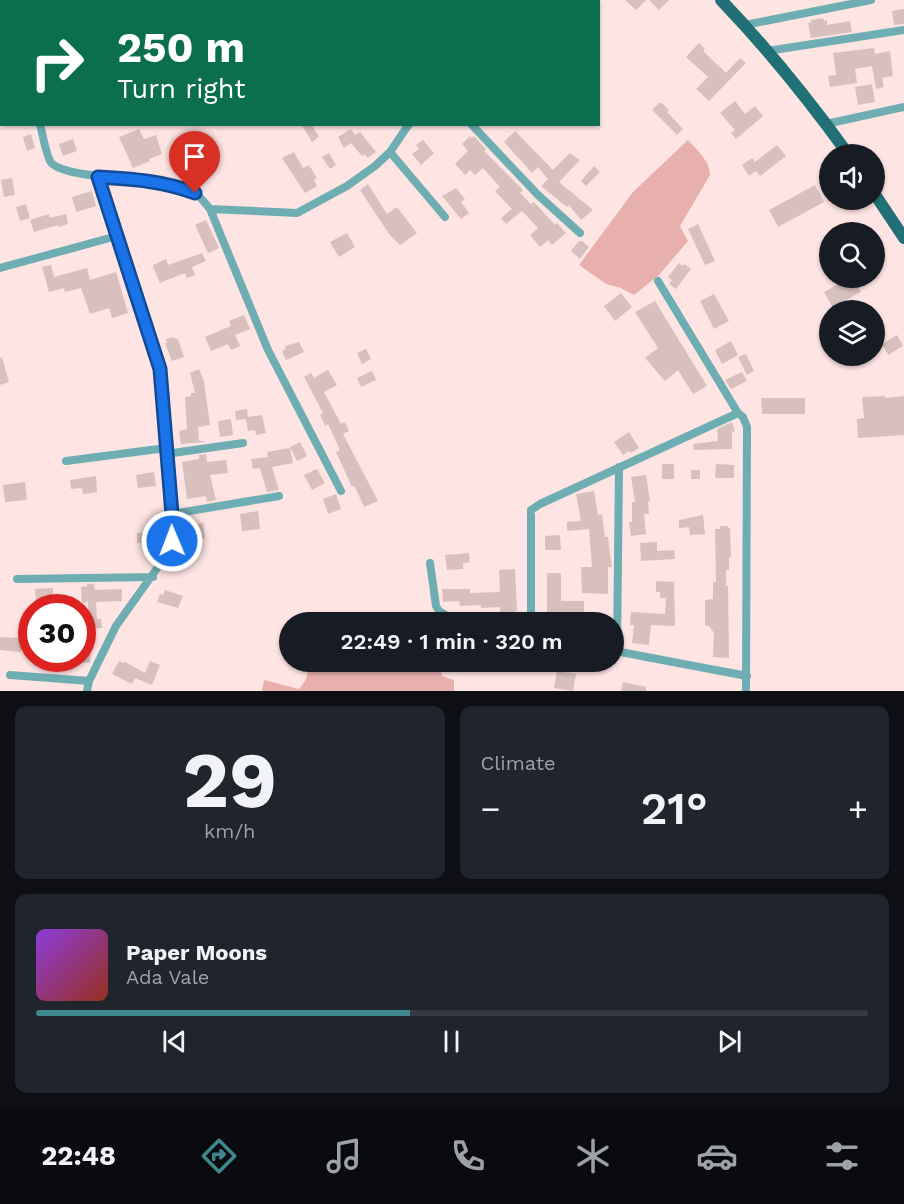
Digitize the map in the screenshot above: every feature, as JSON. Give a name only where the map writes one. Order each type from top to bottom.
[{"type":"main road","points":[[721,0],[767,51],[841,144]]},
{"type":"main road","points":[[885,209],[904,237]]},
{"type":"street","points":[[745,25],[871,0]]},
{"type":"street","points":[[767,51],[904,30]]},
{"type":"street","points":[[826,124],[904,107]]},
{"type":"street","points":[[41,126],[51,162],[61,170],[98,177],[172,184],[195,193],[210,209],[268,350],[341,491]]},
{"type":"street","points":[[210,209],[297,213],[347,186],[375,166],[390,152],[408,126]]},
{"type":"street","points":[[473,126],[538,195],[580,233]]},
{"type":"street","points":[[390,152],[445,217]]},
{"type":"street","points":[[87,691],[89,681],[116,626],[170,550],[172,514],[160,369],[98,177]]},
{"type":"street","points":[[0,268],[117,236]]},
{"type":"street","points":[[658,281],[747,427],[746,691]]},
{"type":"street","points":[[531,612],[531,510],[738,413]]},
{"type":"street","points":[[66,461],[243,443]]},
{"type":"street","points":[[616,612],[619,468]]},
{"type":"street","points":[[172,514],[279,496]]},
{"type":"street","points":[[430,563],[436,606],[442,612]]},
{"type":"street","points":[[17,579],[153,576]]},
{"type":"street","points":[[624,653],[747,676]]},
{"type":"street","points":[[10,675],[89,681]]},
{"type":"shaded area","points":[[688,140],[705,160],[710,175],[680,226],[688,241],[659,275],[634,295],[606,284],[579,265],[633,192]]},
{"type":"shaded area","points":[[308,672],[441,672],[442,676],[454,680],[454,691],[262,691],[264,680],[299,689]]},
{"type":"building","points":[[625,0],[646,0],[636,10]]},
{"type":"building","points":[[649,0],[669,0],[659,10]]},
{"type":"building","points":[[904,9],[904,24],[894,25],[892,11]]},
{"type":"building","points":[[823,18],[824,21],[827,20],[827,25],[850,21],[852,32],[811,38],[808,23],[811,23],[811,20]]},
{"type":"building","points":[[699,43],[705,49],[703,51],[726,73],[740,58],[746,63],[709,101],[696,89],[708,77],[686,57]]},
{"type":"building","points":[[874,48],[875,54],[890,51],[893,76],[882,78],[884,87],[876,89],[872,66],[855,69],[857,83],[830,87],[828,76],[836,75],[833,53]]},
{"type":"building","points":[[872,84],[875,102],[858,105],[855,87]]},
{"type":"building","points":[[735,101],[745,114],[755,106],[763,116],[736,139],[731,133],[735,130],[720,113]]},
{"type":"building","points":[[659,103],[669,110],[667,112],[683,129],[677,135],[652,110]]},
{"type":"building","points":[[302,126],[312,126],[319,137],[312,142]]},
{"type":"building","points":[[139,129],[144,139],[156,135],[162,154],[133,168],[119,137]]},
{"type":"building","points":[[351,129],[355,135],[360,132],[376,152],[368,158],[364,154],[362,156],[351,143],[344,148],[338,137]]},
{"type":"building","points":[[515,131],[553,170],[570,153],[580,160],[559,182],[593,210],[581,220],[569,205],[567,207],[541,186],[548,179],[538,167],[532,173],[504,142]]},
{"type":"building","points":[[31,134],[35,148],[27,151],[23,137]]},
{"type":"building","points":[[470,136],[472,138],[474,136],[486,149],[484,151],[523,190],[520,193],[531,204],[534,202],[555,225],[557,223],[566,233],[552,245],[548,240],[540,247],[530,235],[538,228],[522,211],[506,224],[501,218],[512,209],[495,191],[500,187],[483,168],[475,175],[470,170],[465,175],[455,164],[468,151],[462,144]]},
{"type":"building","points":[[73,139],[77,151],[63,156],[59,144]]},
{"type":"building","points":[[423,140],[434,153],[421,165],[412,154],[419,149],[416,145]]},
{"type":"building","points":[[777,145],[786,156],[760,176],[756,171],[749,176],[742,165],[752,158],[755,162]]},
{"type":"building","points":[[294,152],[303,168],[309,165],[317,178],[314,180],[317,186],[305,193],[282,158]]},
{"type":"building","points":[[329,153],[336,165],[330,169],[322,157]]},
{"type":"building","points":[[594,166],[600,172],[586,186],[581,181]]},
{"type":"building","points":[[12,178],[15,195],[4,197],[1,180]]},
{"type":"building","points":[[368,184],[387,214],[397,207],[417,233],[400,245],[389,234],[360,190]]},
{"type":"building","points":[[815,185],[819,193],[819,205],[778,227],[769,210]]},
{"type":"building","points":[[456,188],[465,199],[461,202],[469,213],[461,219],[442,196]]},
{"type":"building","points":[[92,191],[96,206],[76,212],[72,197]]},
{"type":"building","points":[[26,204],[30,218],[20,221],[16,207]]},
{"type":"building","points":[[49,214],[50,218],[66,214],[68,224],[34,232],[30,220]]},
{"type":"building","points":[[206,220],[219,248],[208,253],[195,225]]},
{"type":"building","points":[[698,224],[715,261],[705,265],[688,229]]},
{"type":"building","points":[[347,233],[355,247],[339,257],[330,242]]},
{"type":"building","points":[[579,241],[589,247],[580,259],[571,251]]},
{"type":"building","points":[[202,253],[206,261],[192,267],[195,275],[187,278],[185,273],[160,283],[153,265],[166,259],[168,265]]},
{"type":"building","points":[[679,263],[691,269],[676,289],[669,284],[672,280],[668,277]]},
{"type":"building","points":[[51,265],[54,277],[87,268],[90,280],[116,272],[128,313],[112,318],[109,308],[90,314],[81,288],[65,292],[64,288],[49,292],[42,267]]},
{"type":"building","points":[[831,288],[858,288],[861,292],[846,300],[828,300],[824,292]]},
{"type":"building","points":[[621,293],[632,307],[615,321],[604,306]]},
{"type":"building","points":[[714,294],[729,321],[714,329],[700,301]]},
{"type":"building","points":[[655,301],[707,386],[693,394],[678,370],[665,381],[645,358],[658,348],[635,312]]},
{"type":"building","points":[[244,315],[250,329],[235,335],[240,346],[231,350],[228,344],[211,351],[205,337],[231,326],[229,321]]},
{"type":"building","points":[[897,335],[903,346],[888,355],[885,342]]},
{"type":"building","points":[[174,337],[178,339],[184,357],[172,361],[165,343],[167,343],[166,339]]},
{"type":"building","points":[[731,341],[738,355],[722,364],[715,350]]},
{"type":"building","points":[[299,342],[304,352],[286,360],[282,351],[286,349],[285,346]]},
{"type":"building","points":[[366,349],[371,359],[362,364],[357,353]]},
{"type":"building","points":[[746,354],[754,371],[747,375],[738,357]]},
{"type":"building","points":[[2,357],[9,382],[0,385],[0,358]]},
{"type":"building","points":[[199,369],[204,382],[210,425],[198,427],[199,441],[204,442],[181,444],[179,431],[187,429],[185,397],[195,393],[190,373]]},
{"type":"building","points":[[328,370],[337,385],[324,392],[341,424],[345,422],[349,431],[343,434],[378,501],[364,507],[354,485],[352,487],[336,452],[340,450],[328,424],[325,426],[320,415],[323,413],[304,377],[311,373],[314,378]]},
{"type":"building","points":[[372,371],[376,380],[361,387],[357,378]]},
{"type":"building","points":[[742,372],[747,381],[731,389],[725,380]]},
{"type":"building","points":[[885,396],[885,398],[904,396],[904,435],[858,438],[857,419],[864,418],[862,397]]},
{"type":"building","points":[[761,398],[805,398],[805,414],[762,414]]},
{"type":"building","points":[[247,409],[248,417],[262,415],[266,433],[256,435],[255,430],[248,431],[246,419],[236,420],[235,411]]},
{"type":"building","points":[[231,419],[233,435],[220,437],[218,421]]},
{"type":"building","points":[[732,422],[735,431],[732,432],[732,449],[694,450],[693,444],[718,441],[717,429]]},
{"type":"building","points":[[629,432],[639,448],[623,455],[614,442]]},
{"type":"building","points":[[300,442],[307,456],[297,461],[290,447]]},
{"type":"building","points":[[290,448],[293,463],[272,467],[279,490],[267,492],[260,468],[253,469],[251,459],[268,457],[267,452]]},
{"type":"building","points":[[206,454],[207,462],[226,460],[228,473],[210,475],[216,500],[207,502],[206,496],[187,499],[182,462],[199,459],[199,455]]},
{"type":"building","points":[[662,464],[674,464],[674,479],[662,479]]},
{"type":"building","points":[[716,464],[734,465],[734,478],[715,478]]},
{"type":"building","points":[[317,469],[325,483],[312,490],[304,475]]},
{"type":"building","points":[[691,470],[700,470],[700,479],[691,479]]},
{"type":"building","points":[[154,472],[156,486],[138,488],[136,475]]},
{"type":"building","points":[[646,475],[650,501],[648,501],[649,514],[644,514],[646,534],[631,536],[629,522],[632,522],[632,502],[635,502],[631,477]]},
{"type":"building","points":[[96,476],[97,492],[83,494],[82,488],[71,489],[70,480]]},
{"type":"building","points":[[25,482],[27,500],[5,502],[3,485]]},
{"type":"building","points":[[594,491],[598,515],[602,514],[605,537],[608,537],[612,567],[608,567],[608,594],[582,593],[581,567],[592,567],[589,529],[567,531],[567,522],[581,521],[576,494]]},
{"type":"building","points":[[336,494],[341,509],[328,514],[323,499]]},
{"type":"building","points":[[258,511],[260,529],[242,531],[240,514]]},
{"type":"building","points":[[703,515],[705,534],[690,535],[689,527],[679,528],[679,520]]},
{"type":"building","points":[[203,523],[205,538],[188,540],[186,525]]},
{"type":"building","points":[[720,526],[730,528],[731,557],[729,557],[729,570],[726,570],[729,658],[713,657],[714,633],[709,626],[705,626],[705,600],[713,599],[713,582],[716,582],[715,529],[720,529]]},
{"type":"building","points":[[137,533],[149,533],[149,543],[137,543]]},
{"type":"building","points":[[560,535],[561,550],[545,550],[545,536]]},
{"type":"building","points":[[657,542],[657,551],[674,550],[675,559],[641,561],[640,543]]},
{"type":"building","points":[[469,553],[470,562],[463,563],[463,569],[447,570],[445,555]]},
{"type":"building","points":[[515,569],[517,611],[500,612],[500,607],[481,608],[481,605],[460,606],[459,601],[443,602],[442,589],[470,589],[470,593],[500,592],[499,570]]},
{"type":"building","points":[[547,573],[561,573],[561,601],[584,601],[584,612],[547,612]]},
{"type":"building","points":[[656,581],[674,582],[675,626],[651,625],[649,645],[632,643],[634,625],[630,625],[631,612],[665,614],[666,598],[660,598],[660,592],[656,592]]},
{"type":"building","points":[[87,584],[94,584],[95,590],[122,589],[122,601],[96,602],[96,594],[81,594],[81,587]]},
{"type":"building","points":[[53,588],[53,594],[35,594],[35,589]]},
{"type":"building","points":[[165,590],[183,596],[178,608],[157,602],[160,594],[163,595]]},
{"type":"building","points":[[96,602],[97,619],[101,619],[102,628],[96,628]]},
{"type":"building","points":[[0,637],[18,638],[18,652],[0,650]]},
{"type":"building","points":[[119,661],[145,673],[150,661],[160,665],[152,685],[135,678],[132,684],[112,674]]},
{"type":"building","points":[[557,672],[576,674],[573,691],[554,688]]},
{"type":"building","points":[[623,682],[646,687],[646,691],[621,691]]},
{"type":"route","points":[[172,541],[172,514],[160,369],[98,177],[172,184],[195,193]]}]
